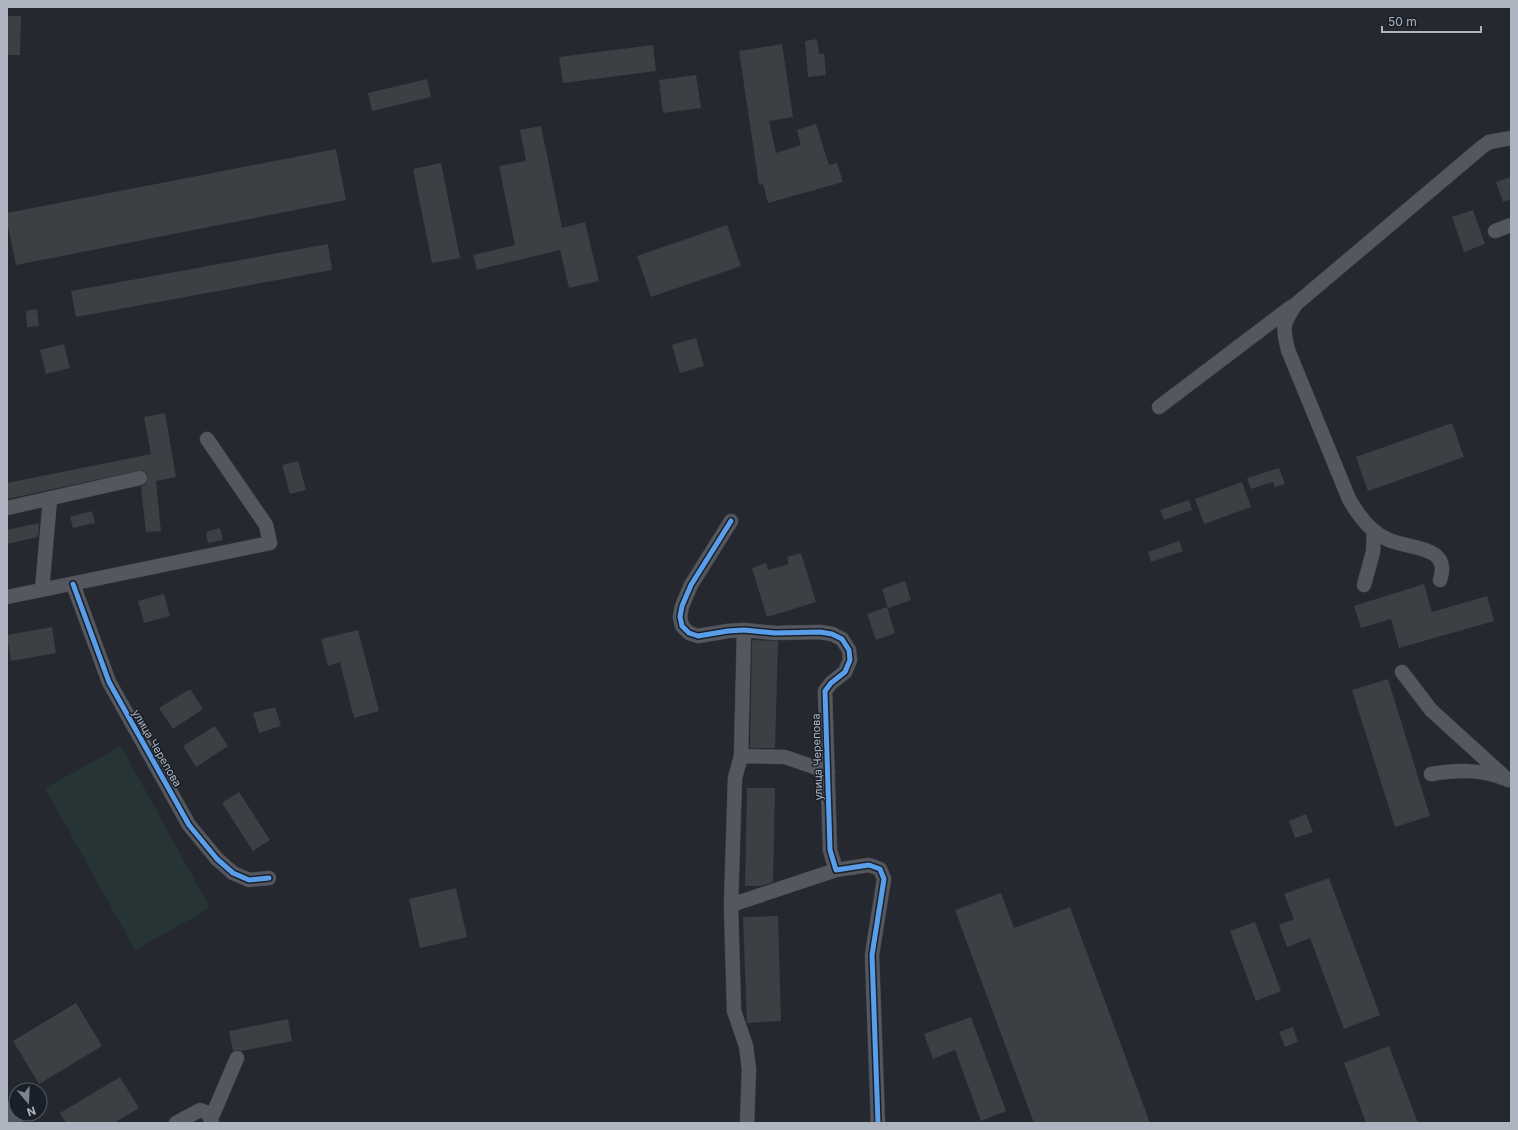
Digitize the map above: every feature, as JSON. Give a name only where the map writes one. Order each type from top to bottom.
[{"type":"street","points":[[1159,406],[1296,304],[1482,147],[1489,142],[1511,138]]},
{"type":"street","points":[[1495,231],[1511,226]]},
{"type":"street","points":[[1296,304],[1286,319],[1284,333],[1288,350],[1349,499],[1358,514],[1374,531],[1388,540],[1425,549],[1434,554],[1441,563],[1443,572],[1440,580]]},
{"type":"street","points":[[7,597],[270,544],[266,525],[206,439]]},
{"type":"street","points":[[7,508],[140,478]]},
{"type":"street","points":[[42,590],[50,499]]},
{"type":"street","name":"улица Черепова","points":[[731,521],[692,585],[682,606],[680,617],[682,626],[689,633],[698,636],[744,630],[775,633],[820,632],[832,634],[842,639],[848,650],[850,660],[845,672],[831,683],[825,691],[830,850],[836,870]]},
{"type":"street","points":[[1364,585],[1373,552],[1374,531]]},
{"type":"street","name":"улица Черепова","points":[[73,584],[109,682],[190,825],[217,860],[233,873],[250,880],[269,878]]},
{"type":"street","points":[[744,630],[741,756],[735,778],[731,905],[734,1011],[746,1046],[749,1069],[747,1123]]},
{"type":"street","points":[[1402,672],[1431,710],[1510,781]]},
{"type":"street","points":[[741,756],[785,757],[828,772]]},
{"type":"street","points":[[1431,774],[1458,770],[1489,773],[1510,781]]},
{"type":"street","points":[[731,905],[836,870],[869,865],[880,869],[884,879],[872,955],[878,1123]]},
{"type":"street","points":[[212,1121],[237,1058]]},
{"type":"street","points":[[7,1109],[16,1123]]},
{"type":"street","points":[[176,1123],[200,1110],[208,1113],[212,1121]]},
{"type":"shaded area","points":[[121,746],[210,908],[135,950],[45,788]]},
{"type":"building","points":[[7,16],[21,16],[20,55],[7,55]]},
{"type":"building","points":[[817,39],[819,54],[824,54],[826,75],[808,77],[805,41]]},
{"type":"building","points":[[782,44],[793,117],[769,121],[776,153],[801,145],[797,130],[816,124],[829,165],[837,163],[843,182],[768,203],[763,184],[759,185],[739,51]]},
{"type":"building","points":[[653,45],[656,71],[563,83],[559,57]]},
{"type":"building","points":[[696,75],[701,108],[663,113],[659,80]]},
{"type":"building","points":[[427,79],[431,97],[372,111],[368,93]]},
{"type":"building","points":[[541,126],[562,228],[585,222],[599,281],[569,288],[560,250],[477,270],[473,255],[515,245],[499,166],[526,161],[520,130]]},
{"type":"building","points":[[336,149],[346,200],[16,265],[7,221],[7,213]]},
{"type":"building","points":[[441,163],[460,258],[432,263],[413,169]]},
{"type":"building","points":[[1511,177],[1511,199],[1503,202],[1496,182]]},
{"type":"building","points":[[1473,210],[1485,244],[1464,252],[1452,217]]},
{"type":"building","points":[[727,225],[741,266],[651,297],[637,256]]},
{"type":"building","points":[[328,244],[332,270],[76,317],[71,291]]},
{"type":"building","points":[[37,309],[39,326],[27,327],[26,311]]},
{"type":"building","points":[[696,338],[704,366],[680,373],[672,345]]},
{"type":"building","points":[[64,344],[70,368],[46,374],[40,350]]},
{"type":"building","points":[[165,413],[176,477],[156,481],[161,531],[146,532],[141,487],[146,484],[148,477],[142,470],[7,499],[7,483],[151,454],[144,417]]},
{"type":"building","points":[[1452,423],[1464,457],[1368,491],[1356,457]]},
{"type":"building","points":[[298,461],[306,490],[290,494],[282,465]]},
{"type":"building","points":[[1279,468],[1285,484],[1275,487],[1273,482],[1251,489],[1247,478]]},
{"type":"building","points":[[1242,482],[1251,507],[1204,524],[1195,499]]},
{"type":"building","points":[[1189,500],[1192,510],[1164,520],[1160,510]]},
{"type":"building","points":[[92,511],[95,523],[73,528],[70,517]]},
{"type":"building","points":[[39,523],[38,537],[7,544],[7,530]]},
{"type":"building","points":[[220,528],[223,540],[208,543],[206,532]]},
{"type":"building","points":[[1179,541],[1183,551],[1151,562],[1148,552]]},
{"type":"building","points":[[801,553],[816,602],[767,617],[752,568],[766,563],[768,570],[789,564],[787,557]]},
{"type":"building","points":[[905,581],[911,600],[888,608],[882,589]]},
{"type":"building","points":[[1424,584],[1432,612],[1487,596],[1494,621],[1399,648],[1391,619],[1361,628],[1354,606]]},
{"type":"building","points":[[164,594],[170,616],[144,623],[138,601]]},
{"type":"building","points":[[887,607],[895,633],[876,640],[867,614]]},
{"type":"building","points":[[52,627],[56,653],[11,661],[7,635]]},
{"type":"building","points":[[358,630],[379,711],[354,718],[340,662],[328,666],[321,639]]},
{"type":"building","points":[[752,640],[778,641],[775,748],[750,748]]},
{"type":"building","points":[[1388,679],[1430,816],[1395,827],[1352,690]]},
{"type":"building","points":[[190,689],[203,709],[173,729],[159,708]]},
{"type":"building","points":[[275,707],[281,726],[259,733],[253,713]]},
{"type":"building","points":[[215,726],[228,746],[196,767],[183,746]]},
{"type":"building","points":[[747,788],[775,788],[773,882],[760,886],[745,886]]},
{"type":"building","points":[[239,792],[270,840],[253,851],[222,803]]},
{"type":"building","points":[[1306,814],[1313,832],[1295,838],[1289,821]]},
{"type":"building","points":[[1329,878],[1380,1015],[1344,1029],[1310,938],[1287,947],[1279,925],[1294,919],[1284,894]]},
{"type":"building","points":[[456,888],[467,937],[420,948],[409,899]]},
{"type":"building","points":[[1001,893],[1014,928],[1070,907],[1150,1123],[1034,1123],[955,910]]},
{"type":"building","points":[[778,916],[781,1021],[747,1023],[743,917]]},
{"type":"building","points":[[1255,922],[1281,991],[1256,1001],[1230,931]]},
{"type":"building","points":[[76,1003],[102,1046],[42,1082],[38,1082],[13,1041]]},
{"type":"building","points":[[971,1017],[1006,1111],[981,1121],[955,1050],[933,1059],[924,1034]]},
{"type":"building","points":[[288,1019],[292,1041],[241,1051],[233,1051],[229,1031]]},
{"type":"building","points":[[1293,1027],[1298,1042],[1285,1047],[1279,1032]]},
{"type":"building","points":[[1389,1046],[1418,1123],[1366,1123],[1344,1063]]},
{"type":"building","points":[[120,1077],[139,1108],[114,1123],[66,1123],[60,1113]]},
{"type":"cycle path","points":[[731,521],[691,585],[682,606],[680,617],[682,626],[689,633],[698,636],[744,630],[775,633],[820,632],[832,634],[842,639],[849,650],[850,660],[845,672],[831,683],[825,691],[830,850],[836,870],[869,865],[880,869],[884,879],[872,955],[878,1123]]},
{"type":"cycle path","points":[[73,584],[109,682],[189,825],[217,859],[233,873],[249,880],[269,878]]}]
